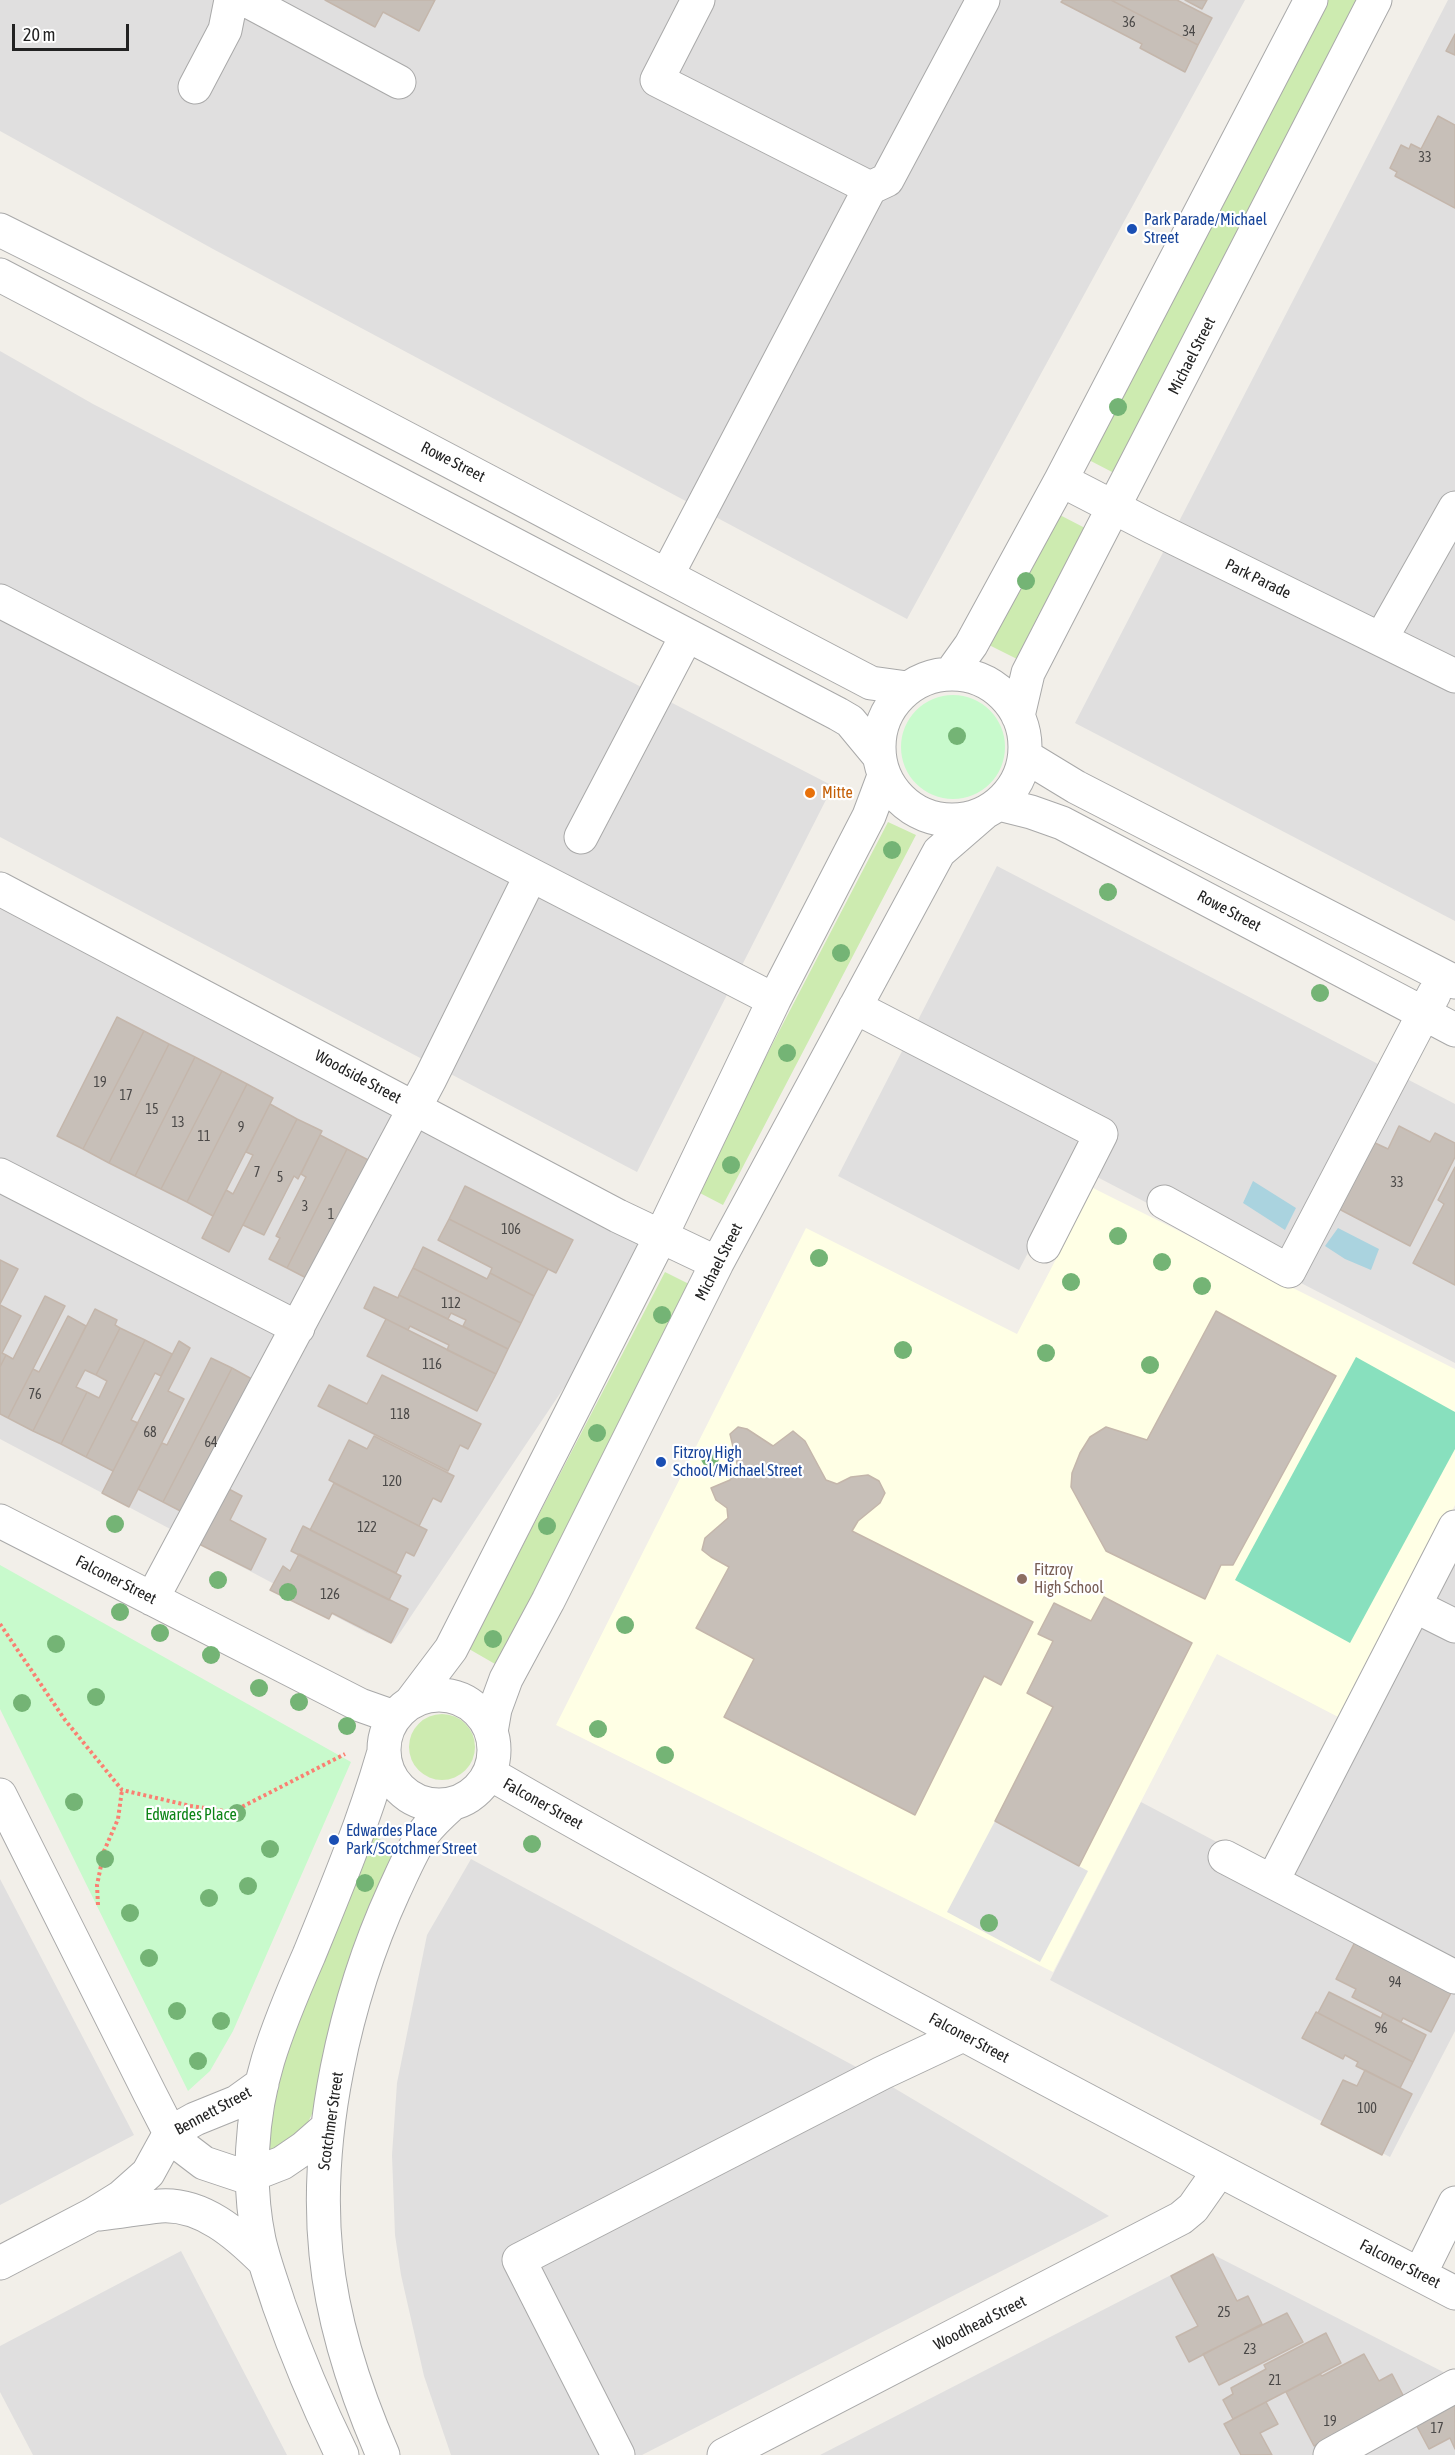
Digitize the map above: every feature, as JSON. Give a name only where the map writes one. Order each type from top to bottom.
[{"type":"street","points":[[195,87],[225,30],[231,0]]},
{"type":"street","points":[[246,0],[399,82]]},
{"type":"street","points":[[698,0],[657,80],[870,188]]},
{"type":"street","points":[[667,575],[870,188],[887,180],[982,0]]},
{"type":"street","points":[[951,673],[971,645],[1061,480],[1311,0]]},
{"type":"street","name":"Michael Street","points":[[1018,716],[1028,673],[1375,0]]},
{"type":"street","name":"Rowe Street","points":[[0,230],[134,297],[871,683],[907,688]]},
{"type":"street","points":[[0,275],[850,721],[882,766],[897,796],[916,811],[938,818],[961,820],[991,808],[1011,790],[1020,774],[1024,756],[1024,736],[1018,716],[1006,698],[991,685],[972,676],[951,673],[928,677],[907,688],[893,702],[884,718],[879,736],[882,766],[869,816],[774,1000],[662,1236],[451,1649],[403,1709],[385,1737],[383,1755],[367,1810],[286,2010],[262,2084],[255,2131],[253,2173],[256,2222],[265,2262],[296,2352],[321,2413],[342,2455]]},
{"type":"street","name":"Park Parade","points":[[1061,480],[1455,676]]},
{"type":"street","points":[[1381,639],[1455,508]]},
{"type":"street","points":[[0,602],[774,1000]]},
{"type":"street","points":[[581,837],[687,635]]},
{"type":"street","points":[[1024,756],[1076,787],[1450,980],[1423,1013],[1400,1063],[1289,1270],[1164,1202]]},
{"type":"street","name":"Michael Street","points":[[491,1732],[495,1709],[506,1679],[548,1601],[717,1263],[855,1007],[939,852],[991,808]]},
{"type":"street","name":"Rowe Street","points":[[991,808],[1031,812],[1062,823],[1455,1030]]},
{"type":"street","points":[[152,1599],[414,1107],[531,875]]},
{"type":"street","name":"Woodside Street","points":[[0,889],[618,1216],[717,1263]]},
{"type":"street","points":[[855,1007],[1101,1134],[1044,1246]]},
{"type":"street","points":[[0,1175],[298,1328]]},
{"type":"street","name":"Falconer Street","points":[[0,1521],[360,1705],[403,1709]]},
{"type":"street","points":[[1273,1880],[1455,1527]]},
{"type":"street","points":[[1414,1606],[1455,1626]]},
{"type":"street","points":[[383,1755],[389,1776],[395,1784],[411,1798],[430,1805],[451,1805],[474,1793],[489,1773],[494,1749],[491,1732],[487,1722],[472,1706],[453,1696],[431,1695],[403,1709]]},
{"type":"street","name":"Falconer Street","points":[[489,1773],[778,1935],[963,2035],[1218,2172],[1455,2293]]},
{"type":"street","points":[[0,1795],[11,1844],[170,2133],[183,2147],[204,2163],[240,2175],[282,2163],[328,2127]]},
{"type":"street","name":"Scotchmer Street","points":[[383,2455],[346,2360],[331,2292],[323,2208],[328,2127],[335,2078],[361,1973],[383,1915],[423,1834],[451,1805]]},
{"type":"street","points":[[1226,1857],[1455,1977]]},
{"type":"street","points":[[618,2455],[519,2260],[882,2073],[963,2035]]},
{"type":"street","name":"Bennett Street","points":[[0,2263],[92,2215],[128,2192],[151,2169],[170,2133],[195,2119],[237,2102],[262,2084]]},
{"type":"street","name":"Woodhead Street","points":[[724,2455],[1181,2218],[1193,2208],[1218,2172]]},
{"type":"street","points":[[1420,2274],[1455,2203]]},
{"type":"street","name":"Bennett Street","points":[[92,2215],[161,2206],[189,2210],[212,2219],[234,2234],[265,2262]]},
{"type":"street","points":[[1330,2455],[1455,2386]]},
{"type":"path","points":[[0,1624],[65,1720],[122,1790],[191,1806],[232,1812],[351,1751]]},
{"type":"path","points":[[98,1912],[97,1885],[104,1851],[118,1819],[122,1790]]},
{"type":"shaded area","points":[[0,0],[1245,0],[907,619],[213,249],[0,131]]},
{"type":"shaded area","points":[[1448,0],[1455,0],[1455,921],[1075,723]]},
{"type":"shaded area","points":[[0,351],[93,404],[833,786],[637,1172],[0,837]]},
{"type":"shaded area","points":[[997,866],[1455,1104],[1455,1363],[1074,1165],[1019,1270],[838,1176]]},
{"type":"shaded area","points":[[0,889],[661,1236],[644,1268],[393,1643],[367,1633],[0,1439]]},
{"type":"shaded area","name":"Fitzroy High School","points":[[1093,1188],[1455,1369],[1455,1505],[1342,1719],[1217,1654],[1053,1972],[556,1725],[806,1228],[1017,1334]]},
{"type":"shaded area","points":[[1455,1547],[1455,2031],[1390,2157],[1050,1980],[1141,1802],[1285,1878]]},
{"type":"shaded area","points":[[995,1821],[1088,1871],[1040,1962],[947,1912]]},
{"type":"shaded area","points":[[471,1859],[884,2082],[1109,2216],[642,2455],[451,2455],[424,2376],[401,2275],[395,2235],[392,2155],[397,2083],[427,1935]]},
{"type":"shaded area","points":[[0,1879],[134,2135],[0,2205]]},
{"type":"shaded area","points":[[181,2251],[287,2455],[33,2455],[0,2392],[0,2346]]},
{"type":"shaded area","points":[[1212,2254],[1455,2378],[1455,2455],[820,2455]]},
{"type":"green space","points":[[1320,0],[1359,0],[1114,473],[1085,458]]},
{"type":"green space","points":[[1054,512],[1085,528],[1017,659],[987,644]]},
{"type":"green space","points":[[953,695],[973,699],[990,710],[1001,727],[1005,747],[1001,767],[990,784],[973,795],[953,799],[933,795],[916,784],[905,767],[901,747],[905,727],[916,710],[933,699]]},
{"type":"green space","points":[[888,822],[916,835],[723,1205],[696,1191]]},
{"type":"green space","points":[[665,1272],[693,1286],[502,1668],[469,1649]]},
{"type":"green space","points":[[1356,1357],[1455,1412],[1455,1449],[1350,1643],[1235,1580]]},
{"type":"green space","name":"Edwardes Place","points":[[0,1565],[351,1762],[233,2031],[210,2071],[188,2091],[0,1709]]},
{"type":"green space","points":[[442,1714],[454,1717],[465,1724],[472,1735],[475,1747],[472,1759],[465,1770],[454,1777],[442,1780],[430,1777],[419,1770],[412,1759],[409,1747],[412,1735],[419,1724],[430,1717]]},
{"type":"green space","points":[[371,1835],[401,1850],[312,2114],[305,2128],[269,2154],[268,2134],[286,2051]]},
{"type":"water","points":[[1253,1181],[1296,1208],[1285,1230],[1243,1203]]},
{"type":"water","points":[[1338,1228],[1379,1249],[1371,1270],[1345,1259],[1325,1246]]},
{"type":"building","points":[[325,0],[435,0],[419,31],[383,12],[375,27]]},
{"type":"building","points":[[1063,0],[1111,0],[1198,45],[1185,72],[1140,48],[1142,44],[1061,2]]},
{"type":"building","points":[[1111,0],[1177,0],[1212,18],[1198,45]]},
{"type":"building","points":[[1185,0],[1207,0],[1202,9]]},
{"type":"building","points":[[1455,34],[1455,55],[1446,51]]},
{"type":"building","points":[[1438,116],[1455,125],[1455,208],[1395,176],[1397,172],[1390,168],[1401,145],[1409,149],[1411,144],[1421,149]]},
{"type":"building","points":[[117,1017],[144,1031],[83,1149],[57,1136]]},
{"type":"building","points":[[144,1031],[169,1044],[109,1163],[83,1149]]},
{"type":"building","points":[[169,1044],[195,1057],[135,1176],[109,1163]]},
{"type":"building","points":[[195,1057],[222,1071],[161,1189],[135,1176]]},
{"type":"building","points":[[222,1071],[247,1084],[187,1202],[161,1189]]},
{"type":"building","points":[[247,1084],[273,1098],[213,1216],[187,1202]]},
{"type":"building","points":[[270,1104],[297,1119],[229,1252],[202,1238],[226,1190],[233,1194],[253,1155],[246,1152]]},
{"type":"building","points":[[297,1119],[322,1131],[298,1179],[294,1176],[264,1235],[243,1225]]},
{"type":"building","points":[[1399,1126],[1430,1142],[1435,1133],[1455,1143],[1455,1157],[1410,1246],[1339,1209],[1373,1142],[1388,1149]]},
{"type":"building","points":[[320,1135],[347,1149],[287,1268],[269,1259],[280,1238],[276,1236],[306,1177],[301,1174]]},
{"type":"building","points":[[347,1149],[374,1163],[314,1282],[287,1268]]},
{"type":"building","points":[[1455,1167],[1455,1285],[1413,1263],[1444,1204],[1438,1200]]},
{"type":"building","points":[[465,1186],[573,1240],[556,1273],[449,1219]]},
{"type":"building","points":[[449,1219],[548,1269],[534,1296],[490,1273],[492,1268],[438,1240]]},
{"type":"building","points":[[423,1247],[487,1279],[490,1273],[534,1296],[521,1323],[413,1268]]},
{"type":"building","points":[[0,1260],[18,1269],[0,1304]]},
{"type":"building","points":[[413,1268],[521,1323],[508,1349],[463,1326],[466,1320],[451,1313],[448,1319],[399,1295]]},
{"type":"building","points":[[374,1287],[398,1298],[399,1295],[508,1349],[496,1374],[447,1350],[449,1345],[410,1326],[408,1330],[364,1308]]},
{"type":"building","points":[[45,1296],[65,1306],[8,1418],[0,1414],[0,1367],[6,1355],[13,1359]]},
{"type":"building","points":[[0,1305],[21,1316],[2,1353],[6,1355],[0,1367]]},
{"type":"building","points":[[95,1309],[117,1320],[115,1325],[120,1328],[96,1375],[85,1370],[76,1387],[87,1392],[61,1444],[33,1431]]},
{"type":"building","points":[[1216,1311],[1336,1376],[1233,1565],[1221,1565],[1205,1599],[1106,1551],[1071,1487],[1072,1473],[1080,1453],[1090,1437],[1106,1427],[1147,1440]]},
{"type":"building","points":[[68,1316],[86,1326],[33,1431],[8,1418],[33,1369],[39,1372]]},
{"type":"building","points":[[386,1319],[496,1374],[477,1411],[367,1356]]},
{"type":"building","points":[[120,1328],[145,1340],[86,1457],[61,1444],[87,1392],[99,1398],[107,1381],[96,1375]]},
{"type":"building","points":[[145,1340],[172,1354],[161,1376],[155,1373],[131,1420],[138,1423],[113,1471],[86,1457]]},
{"type":"building","points":[[179,1341],[190,1348],[168,1391],[184,1399],[129,1507],[102,1493]]},
{"type":"building","points":[[211,1358],[232,1368],[163,1502],[138,1489],[162,1443],[167,1445]]},
{"type":"building","points":[[232,1368],[259,1383],[192,1517],[163,1502]]},
{"type":"building","points":[[382,1375],[481,1424],[468,1449],[460,1445],[448,1471],[318,1406],[329,1385],[367,1404]]},
{"type":"building","points":[[738,1427],[747,1429],[773,1446],[793,1431],[805,1441],[826,1480],[837,1484],[851,1477],[868,1475],[879,1481],[885,1493],[880,1503],[858,1521],[852,1531],[1033,1622],[1001,1685],[984,1676],[915,1815],[724,1717],[754,1659],[696,1628],[729,1567],[702,1550],[705,1538],[728,1518],[727,1508],[716,1500],[711,1488],[730,1480],[738,1468],[730,1434]]},
{"type":"building","points":[[374,1436],[454,1476],[441,1502],[433,1498],[419,1526],[329,1480],[349,1440],[367,1449]]},
{"type":"building","points":[[334,1483],[427,1530],[414,1556],[406,1552],[396,1573],[310,1530]]},
{"type":"building","points":[[225,1487],[242,1496],[230,1520],[266,1539],[251,1570],[197,1543]]},
{"type":"building","points":[[303,1526],[401,1576],[389,1600],[291,1551]]},
{"type":"building","points":[[299,1554],[408,1609],[391,1643],[332,1613],[329,1619],[270,1590],[283,1566],[290,1571]]},
{"type":"building","points":[[1104,1597],[1192,1643],[1079,1866],[995,1821],[1053,1707],[1027,1693],[1053,1641],[1038,1634],[1054,1603],[1091,1621]]},
{"type":"building","points":[[1357,1938],[1454,1987],[1431,2032],[1403,2018],[1401,2022],[1352,1997],[1356,1989],[1336,1979]]},
{"type":"building","points":[[1329,1992],[1381,2018],[1383,2013],[1426,2035],[1413,2062],[1318,2013]]},
{"type":"building","points":[[1316,2012],[1413,2062],[1400,2088],[1356,2066],[1358,2062],[1345,2055],[1343,2059],[1302,2038]]},
{"type":"building","points":[[1365,2070],[1412,2094],[1382,2155],[1321,2124],[1343,2080],[1357,2086]]},
{"type":"building","points":[[1213,2254],[1237,2301],[1248,2296],[1262,2324],[1189,2362],[1176,2337],[1198,2326],[1171,2276]]},
{"type":"building","points":[[1287,2313],[1303,2342],[1219,2385],[1203,2354]]},
{"type":"building","points":[[1326,2333],[1341,2363],[1233,2419],[1223,2400],[1233,2394],[1231,2388],[1266,2369],[1264,2365]]},
{"type":"building","points":[[1364,2354],[1379,2381],[1392,2374],[1405,2399],[1314,2446],[1286,2392]]},
{"type":"building","points":[[1455,2397],[1455,2449],[1450,2438],[1429,2449],[1413,2419]]},
{"type":"building","points":[[1266,2402],[1278,2424],[1260,2433],[1272,2455],[1241,2455],[1224,2424]]},
{"type":"place","name":"Park Parade/Michael Street","points":[[1132,229]]},
{"type":"place","name":"Mitte","points":[[810,793]]},
{"type":"place","name":"Fitzroy High School/Michael Street","points":[[661,1462]]},
{"type":"place","name":"Fitzroy High School","points":[[1022,1579]]},
{"type":"place","name":"Edwardes Place Park/Scotchmer Street","points":[[334,1840]]}]
